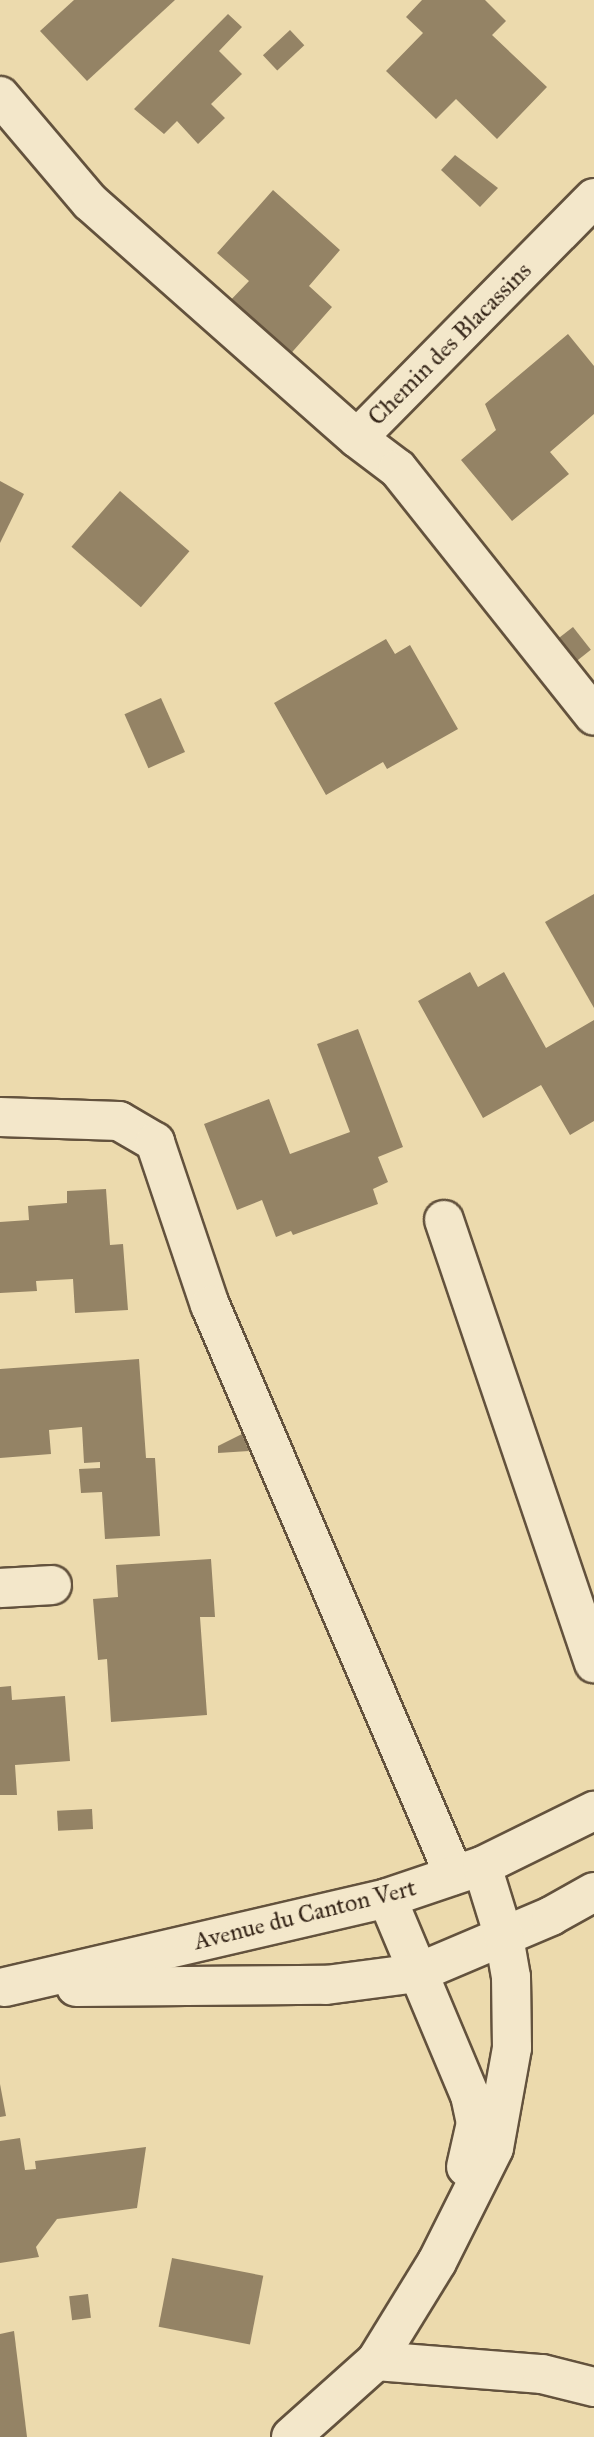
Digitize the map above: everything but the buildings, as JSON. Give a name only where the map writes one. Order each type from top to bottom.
[{"type":"street","points":[[0,96],[90,202],[357,438]]},
{"type":"street","name":"Chemin des Blacassins","points":[[594,198],[357,438],[398,470],[594,715]]},
{"type":"street","points":[[0,1117],[118,1121],[155,1142],[210,1305],[468,1871],[504,1937],[510,1977],[512,2048],[505,2106],[494,2148],[437,2262],[376,2361],[291,2437]]},
{"type":"street","points":[[444,1220],[594,1663]]},
{"type":"street","points":[[0,1588],[52,1585]]},
{"type":"street","name":"Avenue du Canton Vert","points":[[3,1987],[387,1898],[468,1871],[594,1811]]},
{"type":"street","name":"Avenue du Canton Vert","points":[[3,1987],[316,1985],[417,1973],[504,1937],[594,1892]]},
{"type":"street","points":[[387,1898],[470,2095],[476,2123],[437,2262]]},
{"type":"street","points":[[376,2361],[542,2374],[594,2387]]}]
